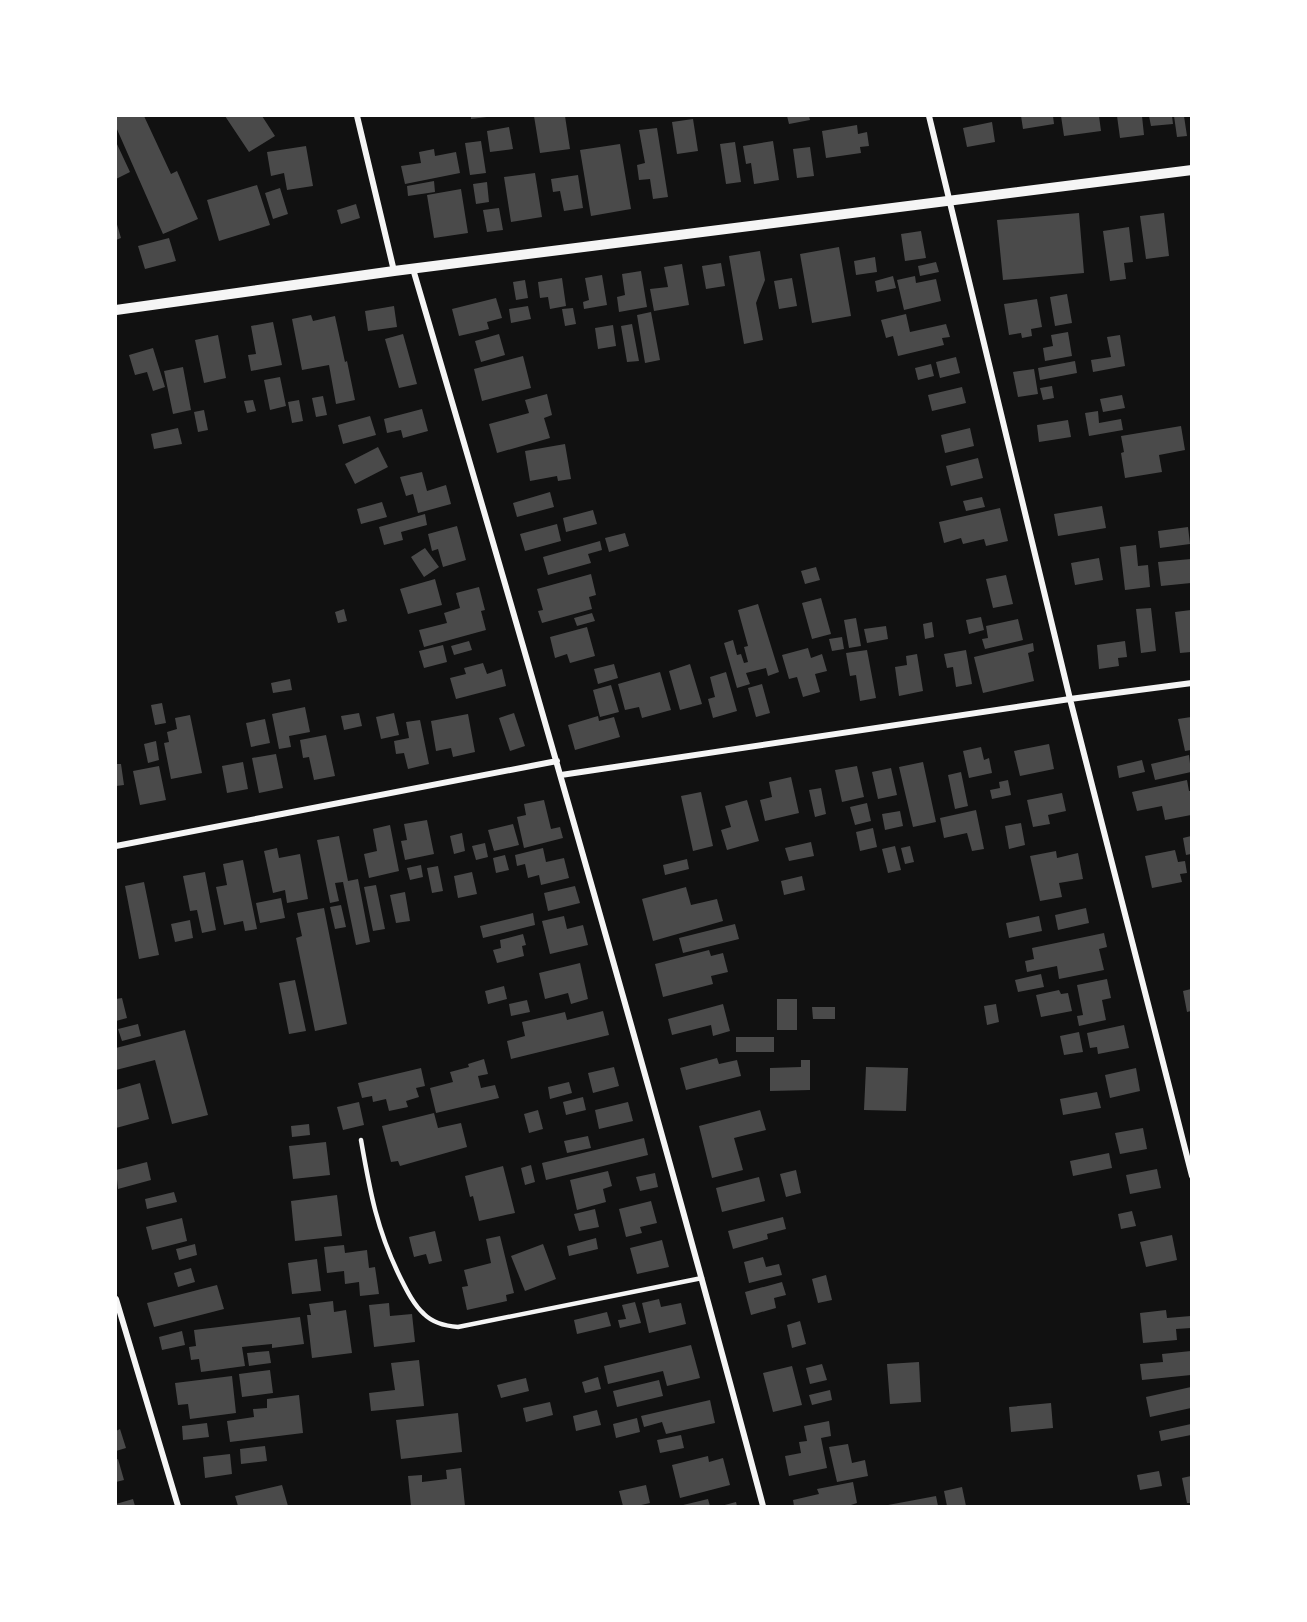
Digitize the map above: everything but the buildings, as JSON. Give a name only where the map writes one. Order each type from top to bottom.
[{"type":"street","points":[[357,116],[394,271]]},
{"type":"street","points":[[929,116],[1070,699],[1191,1176]]},
{"type":"street","points":[[116,310],[394,271],[1191,170]]},
{"type":"street","points":[[413,269],[561,775],[702,1278],[763,1506]]},
{"type":"street","points":[[561,775],[1191,683]]},
{"type":"street","points":[[116,846],[557,761]]},
{"type":"street","points":[[116,1299],[178,1506]]},
{"type":"lane","points":[[361,1140],[375,1215],[387,1248],[415,1303],[424,1314],[438,1323],[458,1327],[702,1278]]}]
